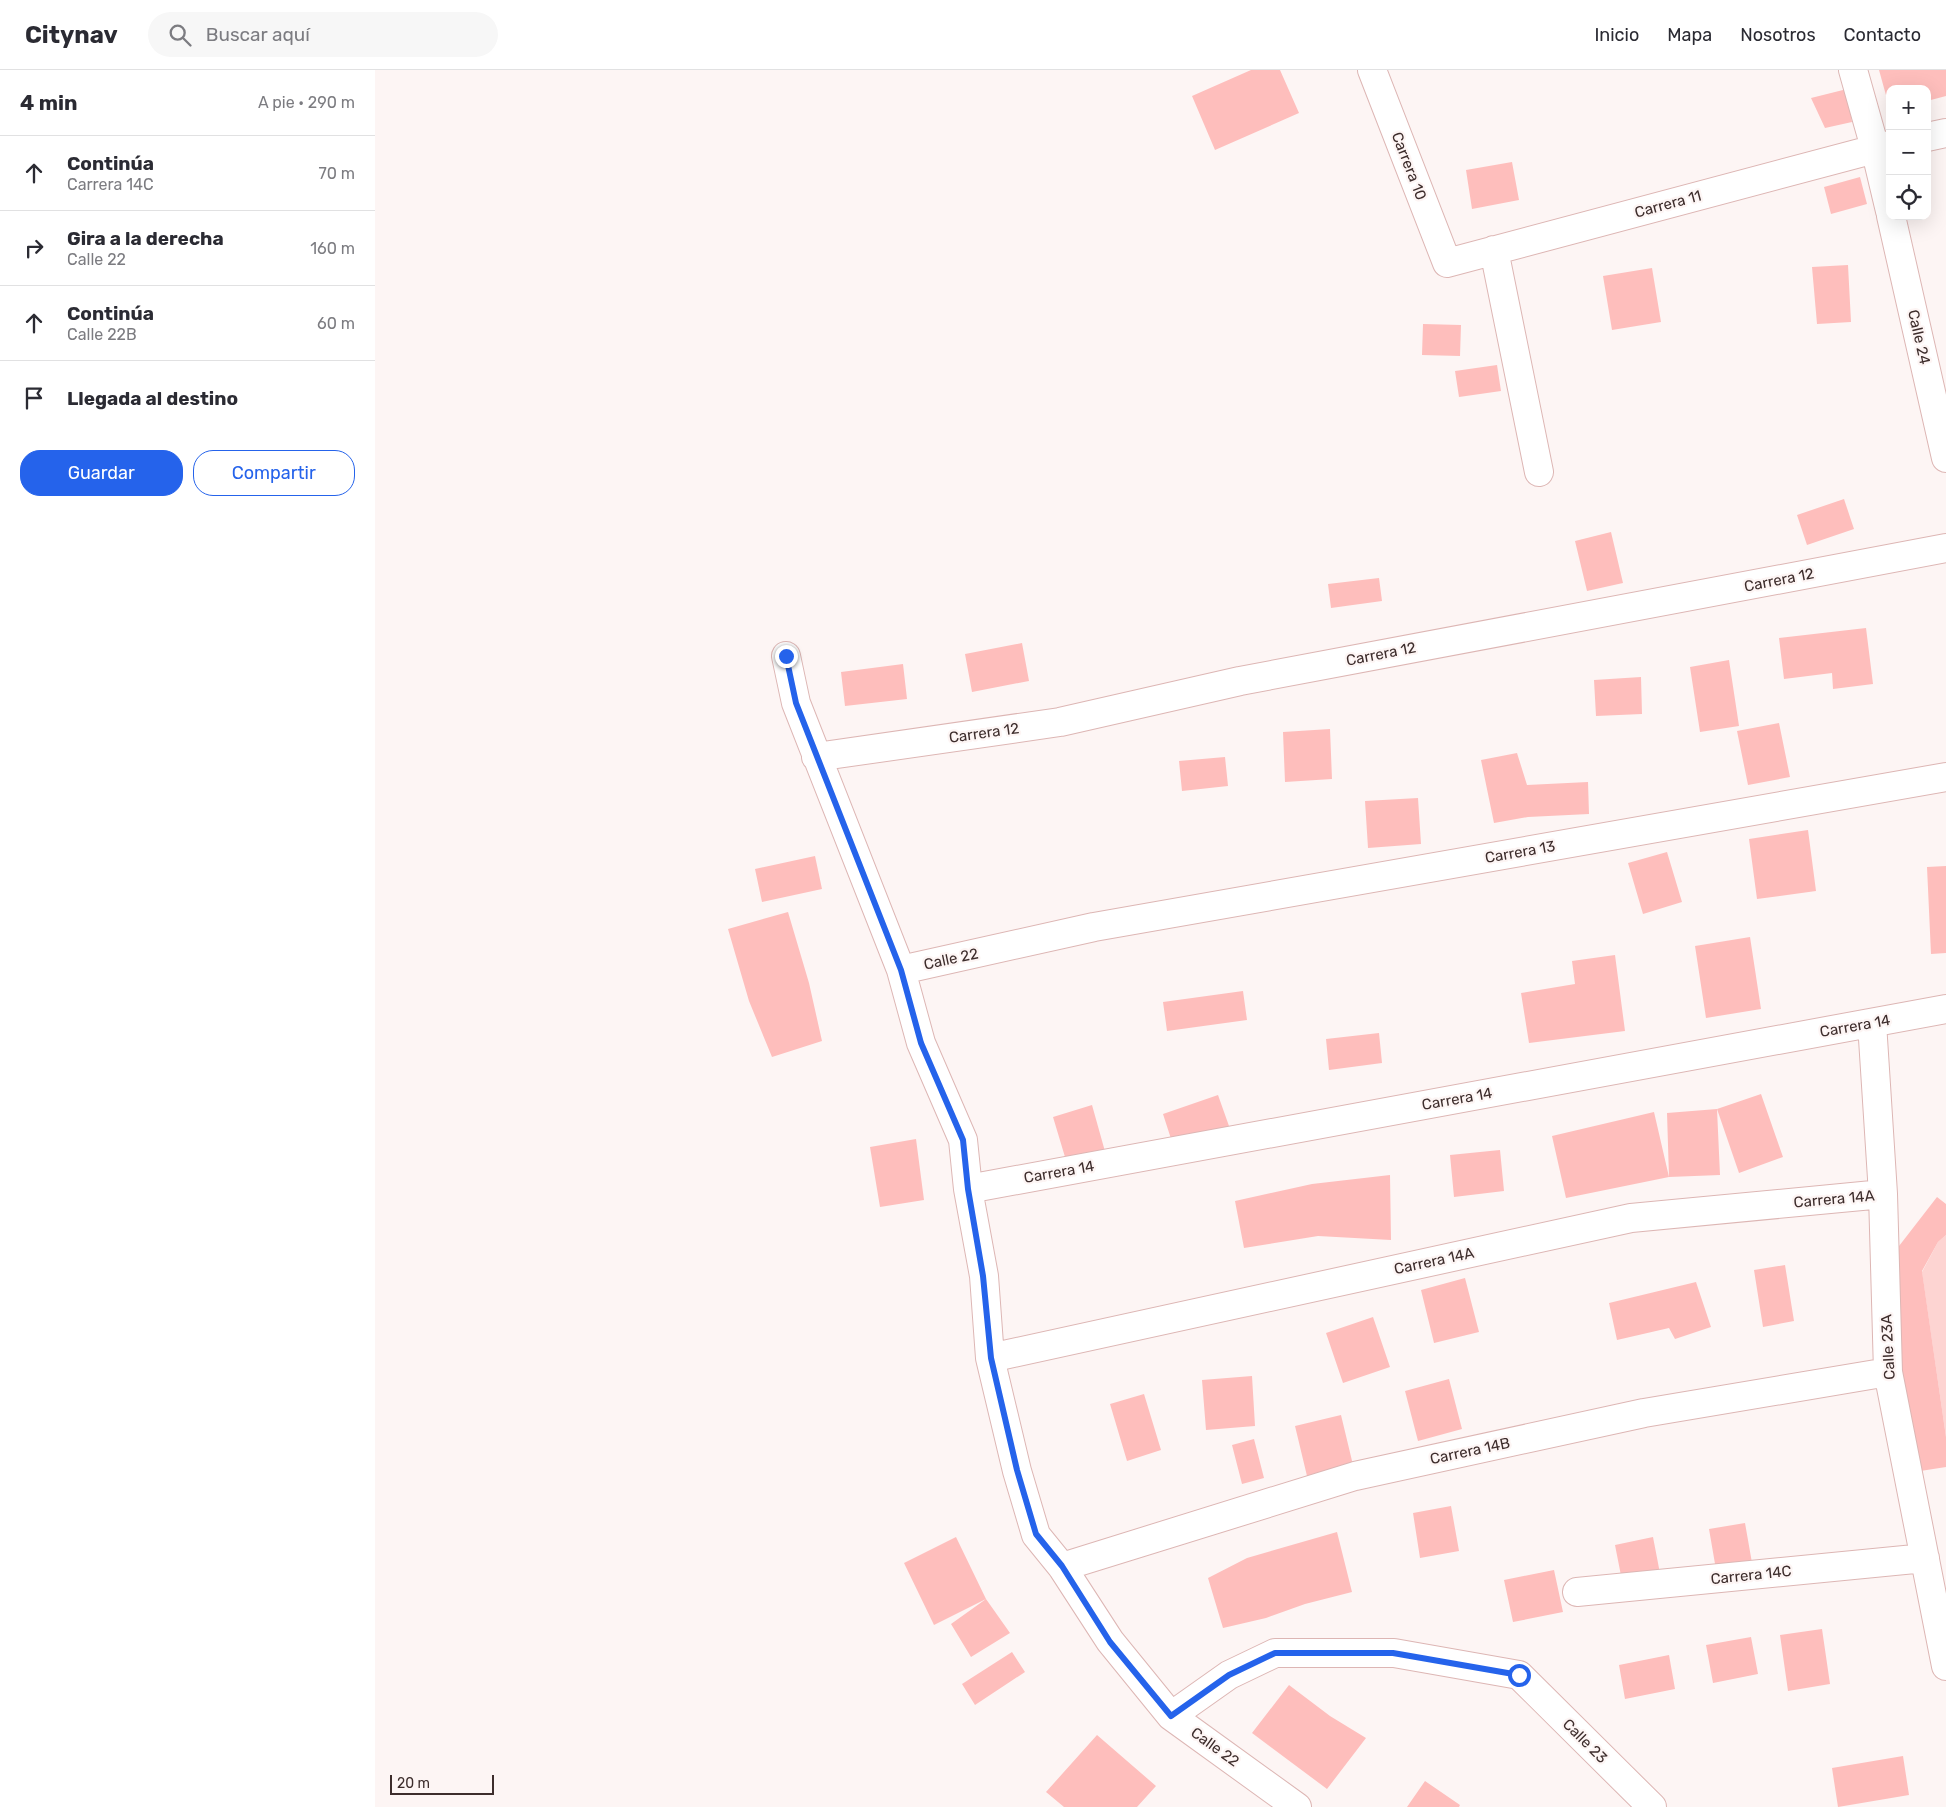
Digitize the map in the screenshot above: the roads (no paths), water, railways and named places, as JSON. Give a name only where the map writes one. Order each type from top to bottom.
[{"type":"street","name":"Carrera 10","points":[[1372,70],[1447,263]]},
{"type":"street","points":[[1853,70],[1883,146],[1886,175]]},
{"type":"street","points":[[1931,136],[1946,133]]},
{"type":"street","name":"Carrera 11","points":[[1447,263],[1883,146]]},
{"type":"street","name":"Calle 24","points":[[1892,220],[1946,458]]},
{"type":"street","points":[[1494,250],[1539,472]]},
{"type":"street","name":"Carrera 12","points":[[816,757],[1060,722],[1240,681],[1946,548]]},
{"type":"street","points":[[786,656],[796,703],[901,970]]},
{"type":"street","name":"Carrera 13","points":[[1094,927],[1946,777]]},
{"type":"street","name":"Calle 22","points":[[1094,927],[901,970],[921,1043],[963,1140],[968,1189],[983,1276],[991,1358],[1017,1470],[1036,1534],[1062,1566],[1110,1642],[1171,1716],[1297,1807]]},
{"type":"street","name":"Carrera 14","points":[[968,1189],[1946,1009]]},
{"type":"street","name":"Calle 23A","points":[[1872,1023],[1883,1194],[1888,1372],[1946,1666]]},
{"type":"street","name":"Carrera 14A","points":[[991,1358],[1631,1218],[1883,1194]]},
{"type":"street","name":"Carrera 14B","points":[[1062,1566],[1355,1476],[1643,1413],[1888,1372]]},
{"type":"street","name":"Carrera 14C","points":[[1577,1592],[1925,1558]]},
{"type":"street","name":"Calle 23","points":[[1171,1716],[1229,1675],[1275,1653],[1393,1653],[1519,1675],[1652,1807]]}]
